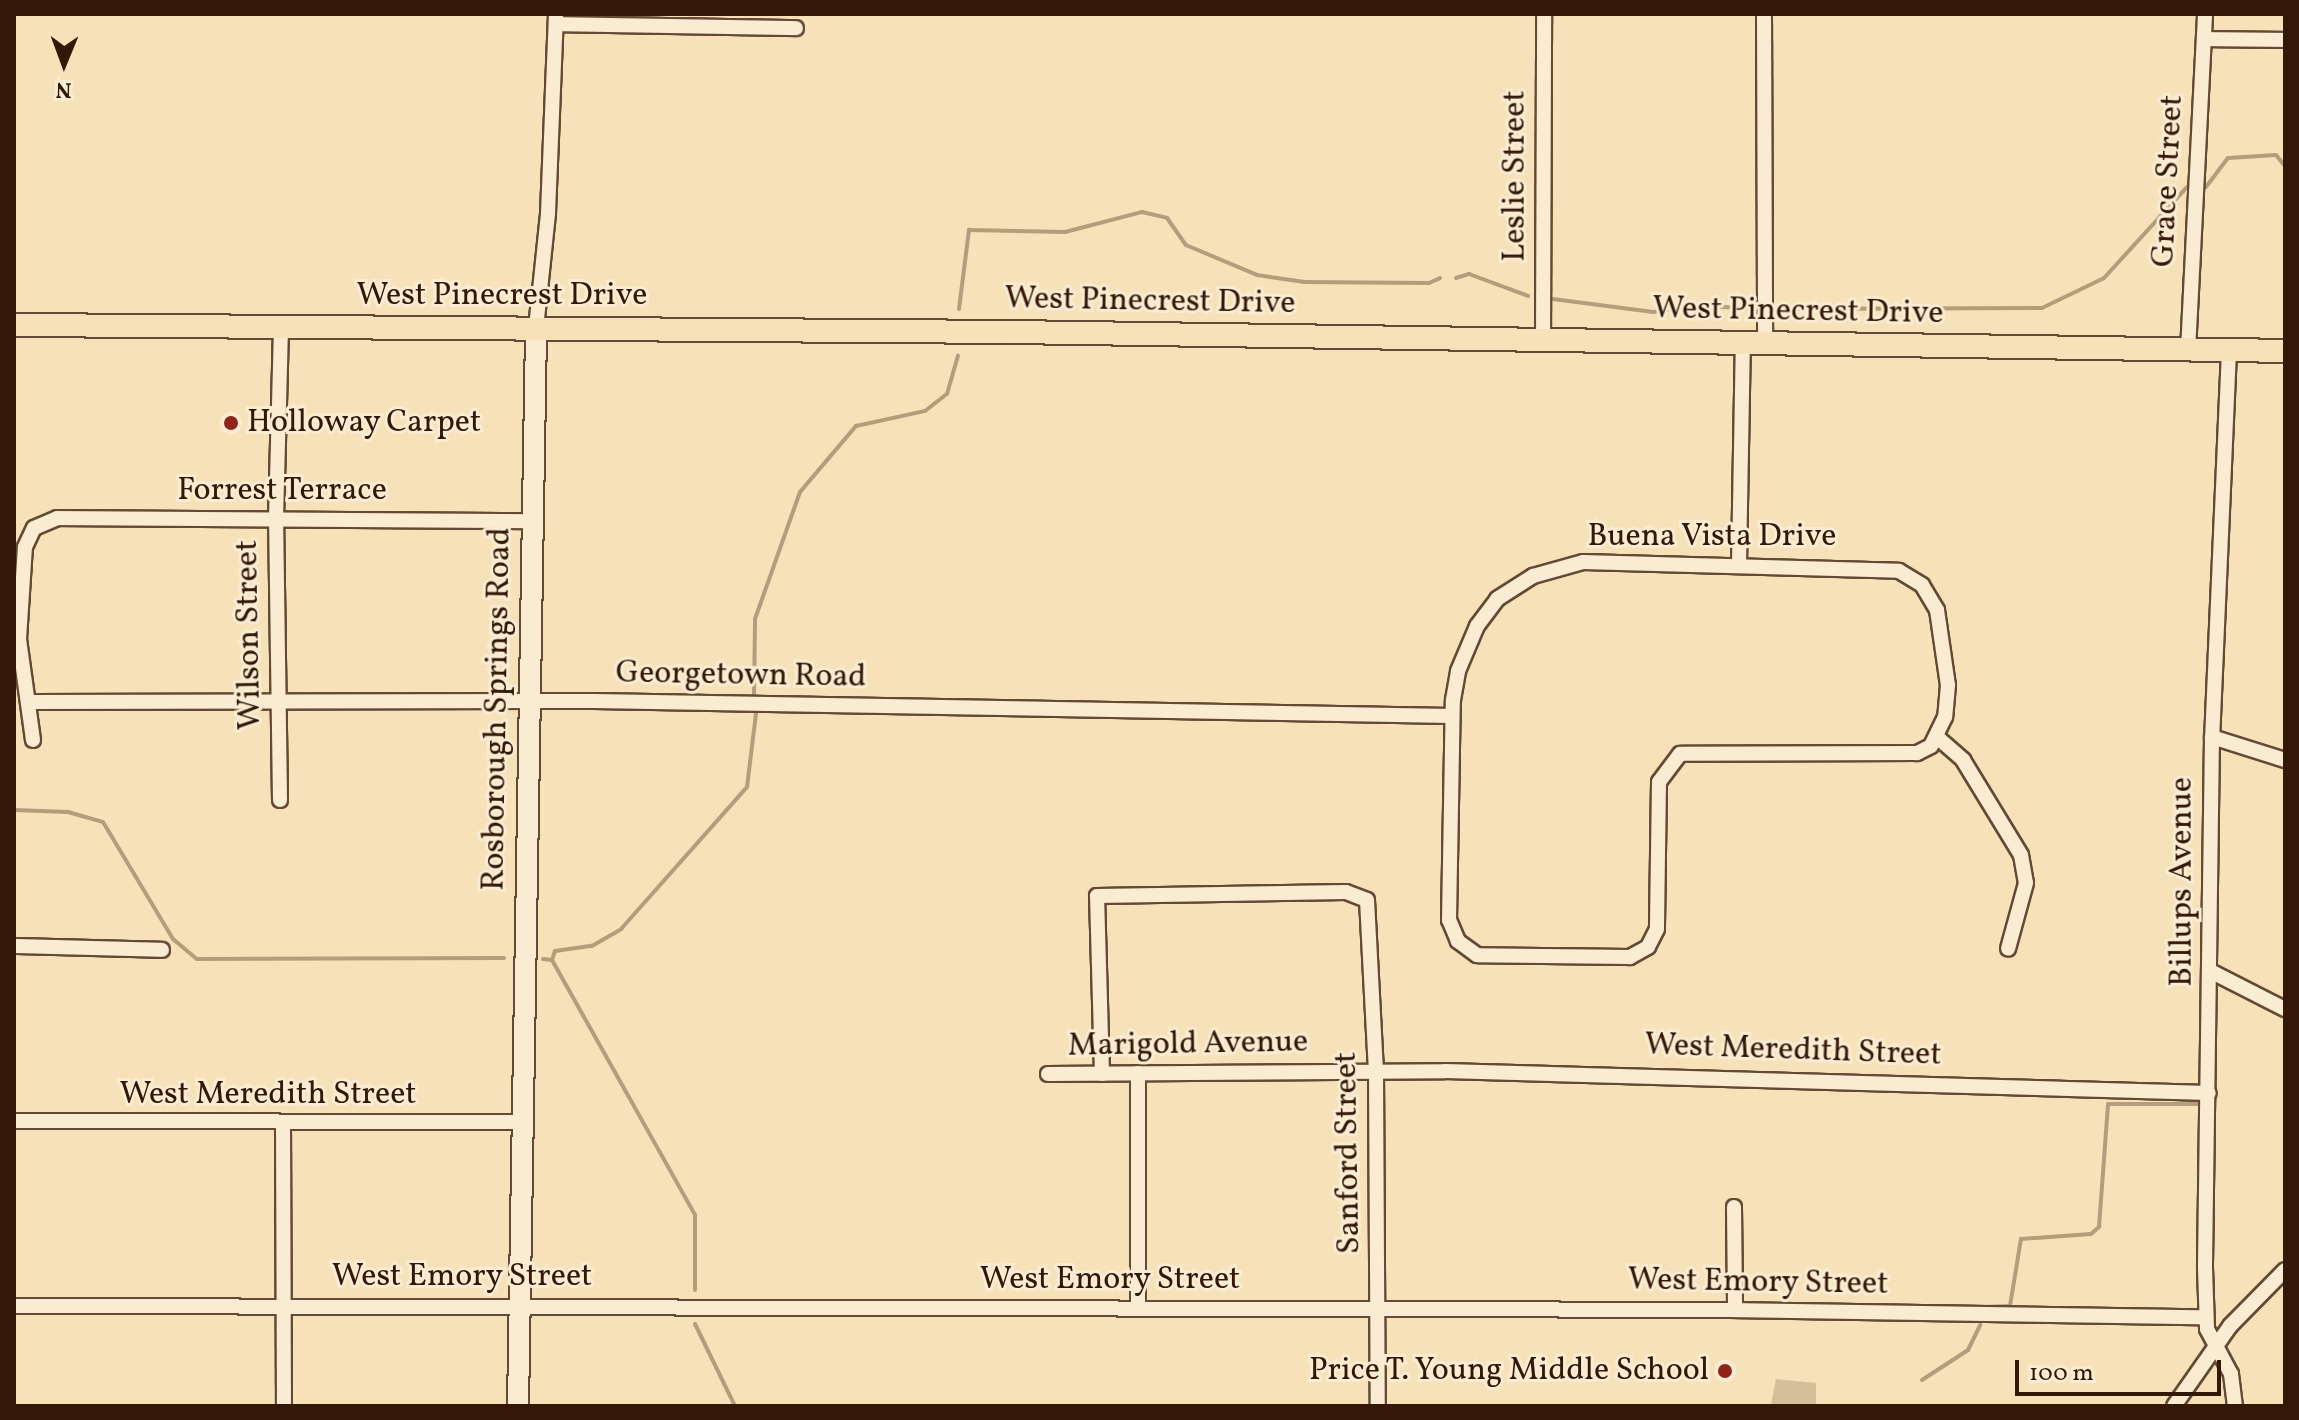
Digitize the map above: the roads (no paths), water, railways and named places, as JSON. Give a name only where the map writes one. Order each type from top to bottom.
[{"type":"main road","name":"West Pinecrest Drive","points":[[14,325],[1543,339],[2285,351]]},
{"type":"street","name":"Leslie Street","points":[[1543,339],[1544,14]]},
{"type":"street","points":[[1739,564],[1754,344],[1764,14]]},
{"type":"street","name":"Grace Street","points":[[2188,351],[2205,14]]},
{"type":"street","points":[[556,19],[796,28]]},
{"type":"street","name":"Rosborough Springs Road","points":[[518,1406],[536,328],[549,204],[556,19]]},
{"type":"street","points":[[2204,39],[2285,40]]},
{"type":"street","name":"Wilson Street","points":[[280,800],[276,519],[281,326]]},
{"type":"street","name":"Billups Avenue","points":[[2229,351],[2212,737],[2206,1317],[2213,1348],[2231,1374],[2235,1406]]},
{"type":"street","name":"Forrest Terrace","points":[[17,639],[25,547],[34,528],[57,518],[532,521]]},
{"type":"street","name":"Buena Vista Drive","points":[[1583,562],[1882,567],[1922,585],[1940,619],[1948,685],[1945,717],[1937,737],[1924,750],[1908,754],[1680,754],[1659,782],[1658,921],[1648,947],[1630,957],[1488,956],[1462,946],[1449,920],[1452,716],[1470,640],[1488,607],[1520,582],[1583,562]]},
{"type":"street","points":[[17,639],[30,702],[33,740]]},
{"type":"street","name":"Georgetown Road","points":[[30,702],[528,701],[1452,716]]},
{"type":"street","points":[[1937,737],[1963,760],[2021,855],[2026,883],[2008,949]]},
{"type":"street","points":[[2212,737],[2285,760]]},
{"type":"street","name":"Sanford Street","points":[[1102,1074],[1097,896],[1346,892],[1367,900],[1376,1072],[1380,1309],[1378,1406]]},
{"type":"street","points":[[14,946],[162,950]]},
{"type":"street","points":[[2210,971],[2285,1009]]},
{"type":"street","name":"West Meredith Street","points":[[1376,1072],[1768,1077],[2209,1093]]},
{"type":"street","name":"Marigold Avenue","points":[[1048,1074],[1376,1072]]},
{"type":"street","points":[[1138,1073],[1138,1308]]},
{"type":"street","name":"West Meredith Street","points":[[14,1121],[283,1125],[522,1122]]},
{"type":"street","points":[[283,1125],[284,1406]]},
{"type":"street","points":[[1734,1207],[1735,1310]]},
{"type":"street","points":[[2174,1406],[2213,1348],[2285,1270]]},
{"type":"street","name":"West Emory Street","points":[[14,1306],[286,1304],[1735,1310],[2206,1317]]},
{"type":"waterway","points":[[2206,187],[2228,158],[2276,155],[2285,166]]},
{"type":"waterway","points":[[1778,309],[2042,308],[2104,278],[2187,187]]},
{"type":"waterway","points":[[959,309],[969,230],[1065,232],[1142,212],[1167,218],[1186,245],[1257,275],[1304,282],[1429,283],[1440,278]]},
{"type":"waterway","points":[[1456,278],[1469,274],[1528,296]]},
{"type":"waterway","points":[[1553,299],[1653,312],[1689,306],[1751,308]]},
{"type":"waterway","points":[[754,695],[755,619],[800,492],[856,426],[925,411],[947,394],[958,356]]},
{"type":"waterway","points":[[552,960],[555,951],[592,946],[621,929],[747,787],[756,714]]},
{"type":"waterway","points":[[14,810],[68,812],[103,822],[173,939],[197,959],[504,958]]},
{"type":"waterway","points":[[543,959],[552,960],[695,1215],[695,1290]]},
{"type":"waterway","points":[[1981,1307],[2010,1306],[2021,1239],[2091,1234],[2099,1227],[2108,1104],[2197,1104]]},
{"type":"waterway","points":[[695,1324],[735,1406]]},
{"type":"waterway","points":[[1922,1380],[1968,1350],[1980,1325]]},
{"type":"place","name":"Holloway Carpet","points":[[231,423]]},
{"type":"place","name":"Price T. Young Middle School","points":[[1725,1371]]}]
